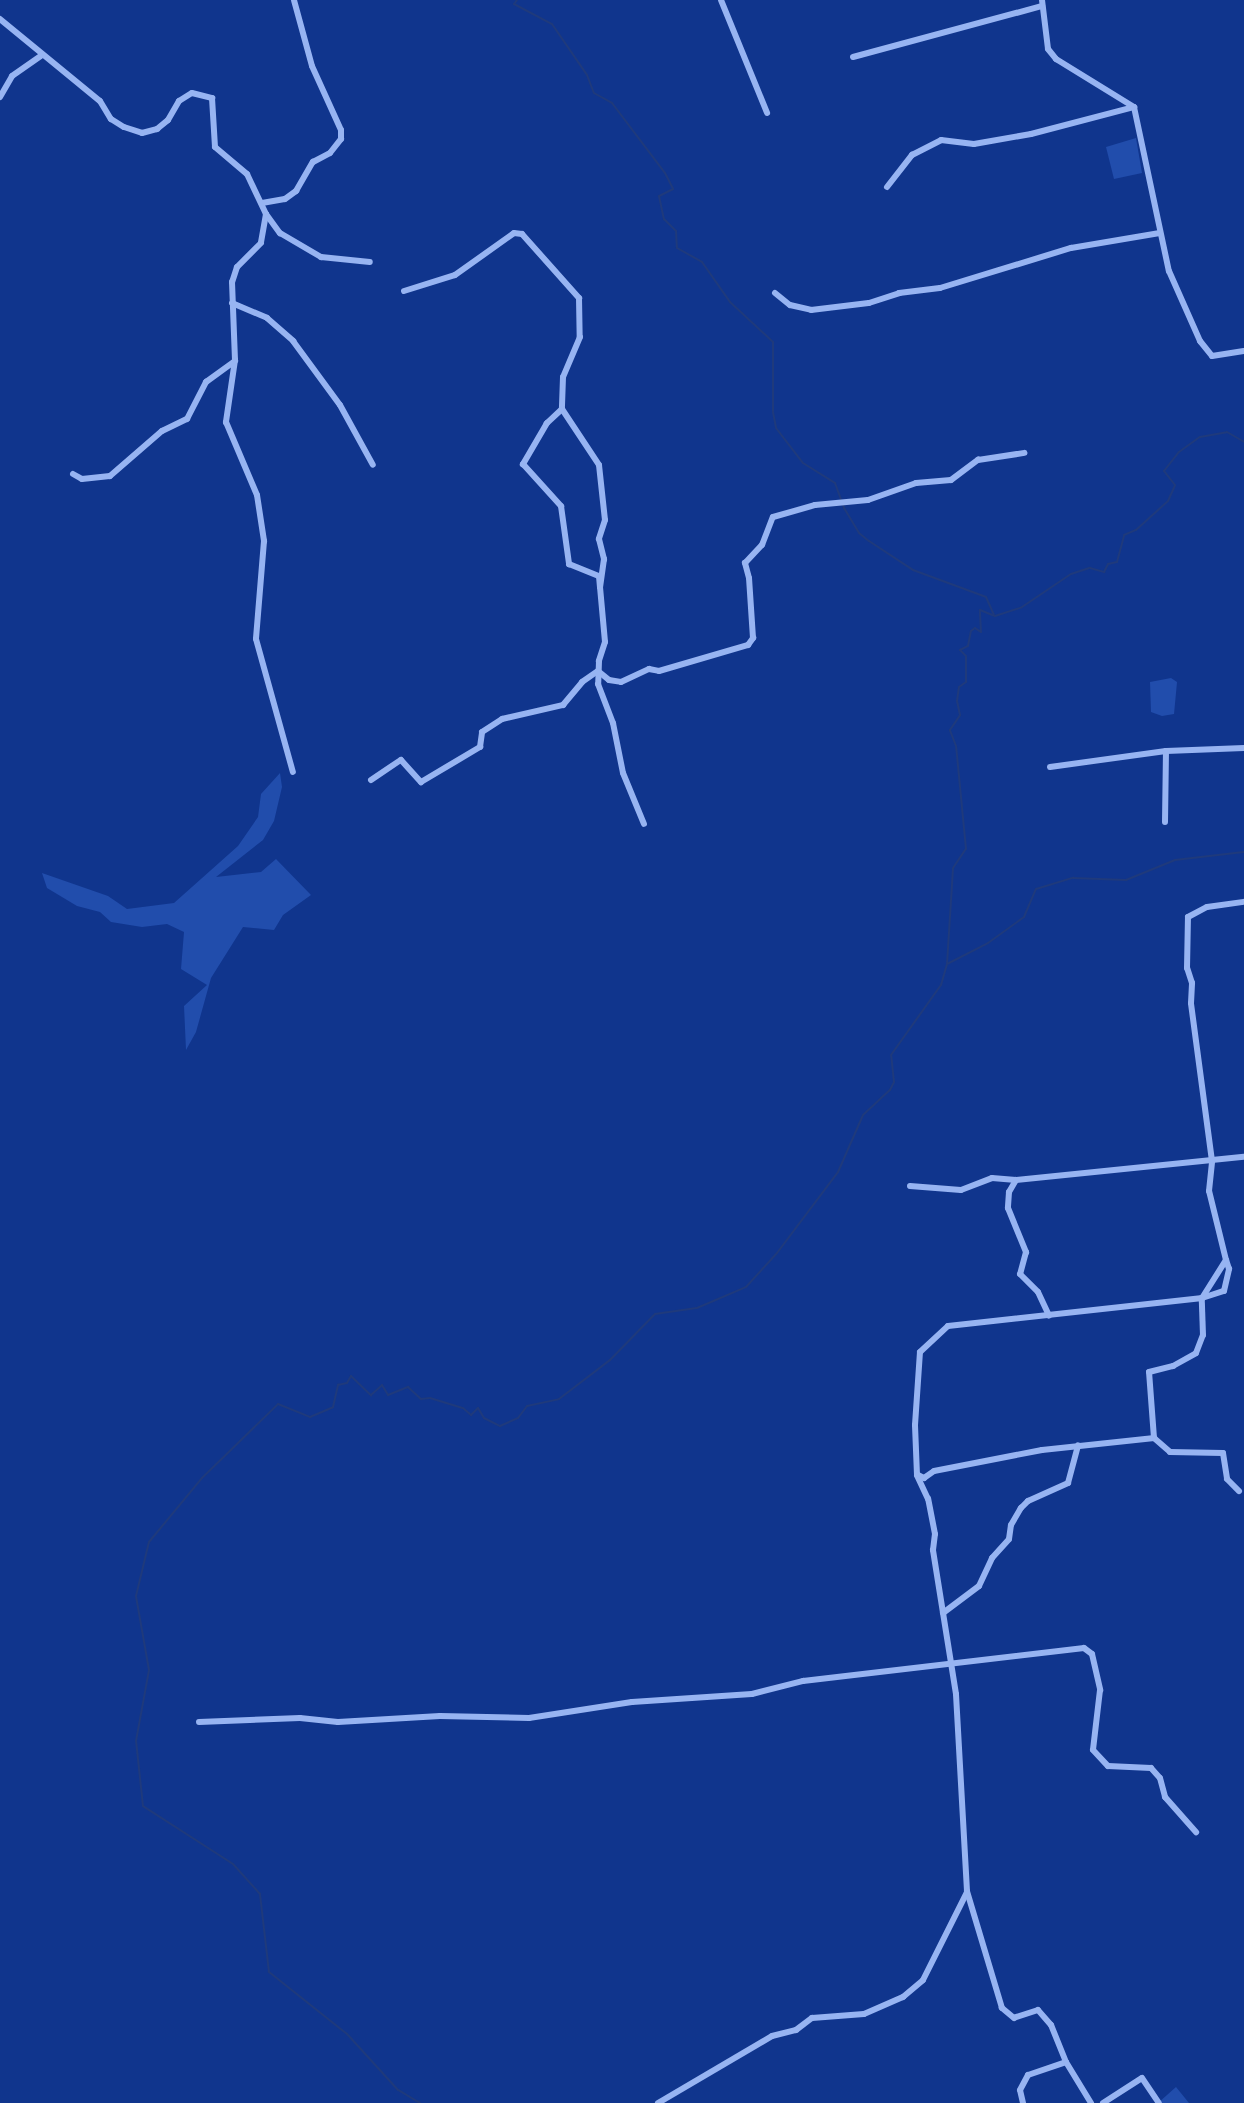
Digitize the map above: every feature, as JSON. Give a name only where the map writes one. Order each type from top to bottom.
[{"type":"street","points":[[262,203],[285,199],[296,191],[313,162],[330,153],[341,139],[342,130],[312,66],[294,0]]},
{"type":"street","points":[[721,0],[767,113]]},
{"type":"street","points":[[853,57],[1042,3],[1048,30],[1048,49],[1056,59],[1134,107],[1169,271],[1200,341],[1212,356],[1244,351]]},
{"type":"street","points":[[0,19],[21,34],[41,56],[100,101],[111,119],[142,133],[163,125],[179,101],[192,93],[212,98],[215,147],[247,174],[266,214],[280,233],[305,250],[321,257],[370,262]]},
{"type":"street","points":[[0,97],[12,76],[41,56]]},
{"type":"street","points":[[887,187],[912,155],[941,140],[974,144],[1031,134],[1134,107]]},
{"type":"street","points":[[266,214],[261,243],[237,267],[232,282],[235,360],[226,422],[257,495],[264,541],[256,639],[293,772]]},
{"type":"street","points":[[404,291],[455,275],[514,233],[522,234],[579,298],[580,337],[564,377],[562,409],[599,465],[605,520],[599,539],[604,559],[600,588]]},
{"type":"street","points":[[775,293],[789,305],[812,310],[869,303],[899,293],[940,288],[1071,248],[1160,234]]},
{"type":"street","points":[[232,303],[267,318],[293,341],[340,405],[373,465]]},
{"type":"street","points":[[73,474],[82,479],[110,476],[162,431],[187,419],[206,382],[235,360]]},
{"type":"street","points":[[562,409],[547,423],[523,464],[561,506],[569,564],[599,576],[605,642],[598,671],[602,700],[613,723],[623,773],[644,824]]},
{"type":"street","points":[[598,671],[609,680],[621,682],[650,669],[660,671],[748,645],[753,638],[749,578],[745,563],[762,545],[773,517],[815,505],[868,500],[916,483],[951,480],[978,460],[1024,453]]},
{"type":"street","points":[[371,780],[401,760],[421,782],[480,747],[482,732],[502,719],[563,705],[582,682],[598,671]]},
{"type":"street","points":[[1050,767],[1166,751],[1244,748]]},
{"type":"street","points":[[1165,822],[1166,751]]},
{"type":"street","points":[[1090,2103],[1066,2062],[1051,2025],[1038,2010],[1014,2018],[1002,2008],[967,1891],[965,1802],[950,1663],[933,1550],[935,1534],[928,1499],[917,1475],[915,1425],[920,1352],[930,1338],[948,1326],[1202,1298],[1224,1291],[1230,1269],[1209,1191],[1212,1161],[1191,1003],[1192,983],[1187,968],[1188,917],[1207,907],[1244,902]]},
{"type":"street","points":[[910,1186],[961,1190],[992,1178],[1016,1180],[1244,1157]]},
{"type":"street","points":[[1016,1180],[1009,1192],[1008,1208],[1026,1252],[1020,1274],[1038,1292],[1049,1316]]},
{"type":"street","points":[[1226,1260],[1202,1298],[1203,1335],[1196,1353],[1173,1366],[1149,1372],[1154,1438],[1170,1452],[1223,1453],[1227,1479],[1239,1491]]},
{"type":"street","points":[[917,1475],[924,1479],[934,1471],[1078,1445],[1154,1438]]},
{"type":"street","points":[[943,1613],[979,1586],[992,1558],[1009,1539],[1011,1525],[1021,1508],[1028,1501],[1068,1483],[1078,1445]]},
{"type":"street","points":[[199,1722],[300,1718],[338,1722],[440,1716],[529,1718],[632,1702],[752,1694],[786,1683],[1074,1648],[1092,1654],[1100,1690],[1093,1750],[1108,1766],[1151,1768],[1160,1778],[1165,1797],[1196,1832]]},
{"type":"street","points":[[658,2103],[772,2036],[796,2030],[812,2018],[864,2014],[903,1997],[923,1980],[967,1891]]},
{"type":"street","points":[[1023,2103],[1020,2090],[1028,2075],[1066,2062]]},
{"type":"street","points":[[1103,2103],[1142,2078],[1159,2103]]},
{"type":"shaded area","points":[[1136,138],[1142,173],[1114,179],[1106,147]]},
{"type":"shaded area","points":[[1171,678],[1177,682],[1174,714],[1162,716],[1151,712],[1150,682]]},
{"type":"shaded area","points":[[280,773],[282,787],[274,821],[263,840],[216,877],[261,872],[276,859],[311,895],[283,915],[274,930],[243,927],[211,978],[196,1032],[186,1050],[184,1006],[207,985],[181,969],[184,932],[167,924],[142,927],[111,922],[100,912],[77,906],[47,888],[42,873],[108,896],[127,909],[174,903],[238,846],[258,817],[261,794]]},
{"type":"shaded area","points":[[1176,2087],[1189,2103],[1158,2103]]},
{"type":"waterway","points":[[517,0],[514,4],[552,24],[587,75],[594,93],[612,103],[665,173],[673,189],[659,196],[664,219],[676,231],[677,248],[702,262],[730,302],[773,342],[773,412],[776,428],[803,463],[835,483],[844,508],[859,533],[869,541],[913,570],[986,597],[994,615]]},
{"type":"waterway","points":[[420,2103],[398,2090],[347,2034],[269,1972],[260,1894],[233,1864],[143,1806],[136,1741],[149,1670],[136,1596],[149,1542],[202,1478],[278,1404],[310,1417],[333,1407],[338,1385],[347,1383],[351,1376],[371,1395],[382,1385],[388,1395],[408,1387],[421,1399],[430,1398],[463,1408],[471,1415],[478,1408],[484,1418],[500,1426],[518,1418],[527,1406],[559,1399],[610,1360],[655,1314],[697,1308],[746,1287],[777,1253],[838,1172],[863,1115],[890,1090],[894,1082],[891,1055],[941,985],[947,964],[953,868],[966,849],[956,746],[950,730],[960,715],[957,701],[959,687],[966,682],[966,656],[960,650],[968,646],[971,631],[975,628],[981,632],[980,610],[995,616],[1022,607],[1071,574],[1090,568],[1104,572],[1108,564],[1117,562],[1124,535],[1136,530],[1168,501],[1175,485],[1164,471],[1179,452],[1200,437],[1227,432],[1244,442]]},
{"type":"waterway","points":[[947,964],[988,943],[1024,917],[1036,889],[1073,878],[1126,880],[1175,860],[1244,852]]}]
